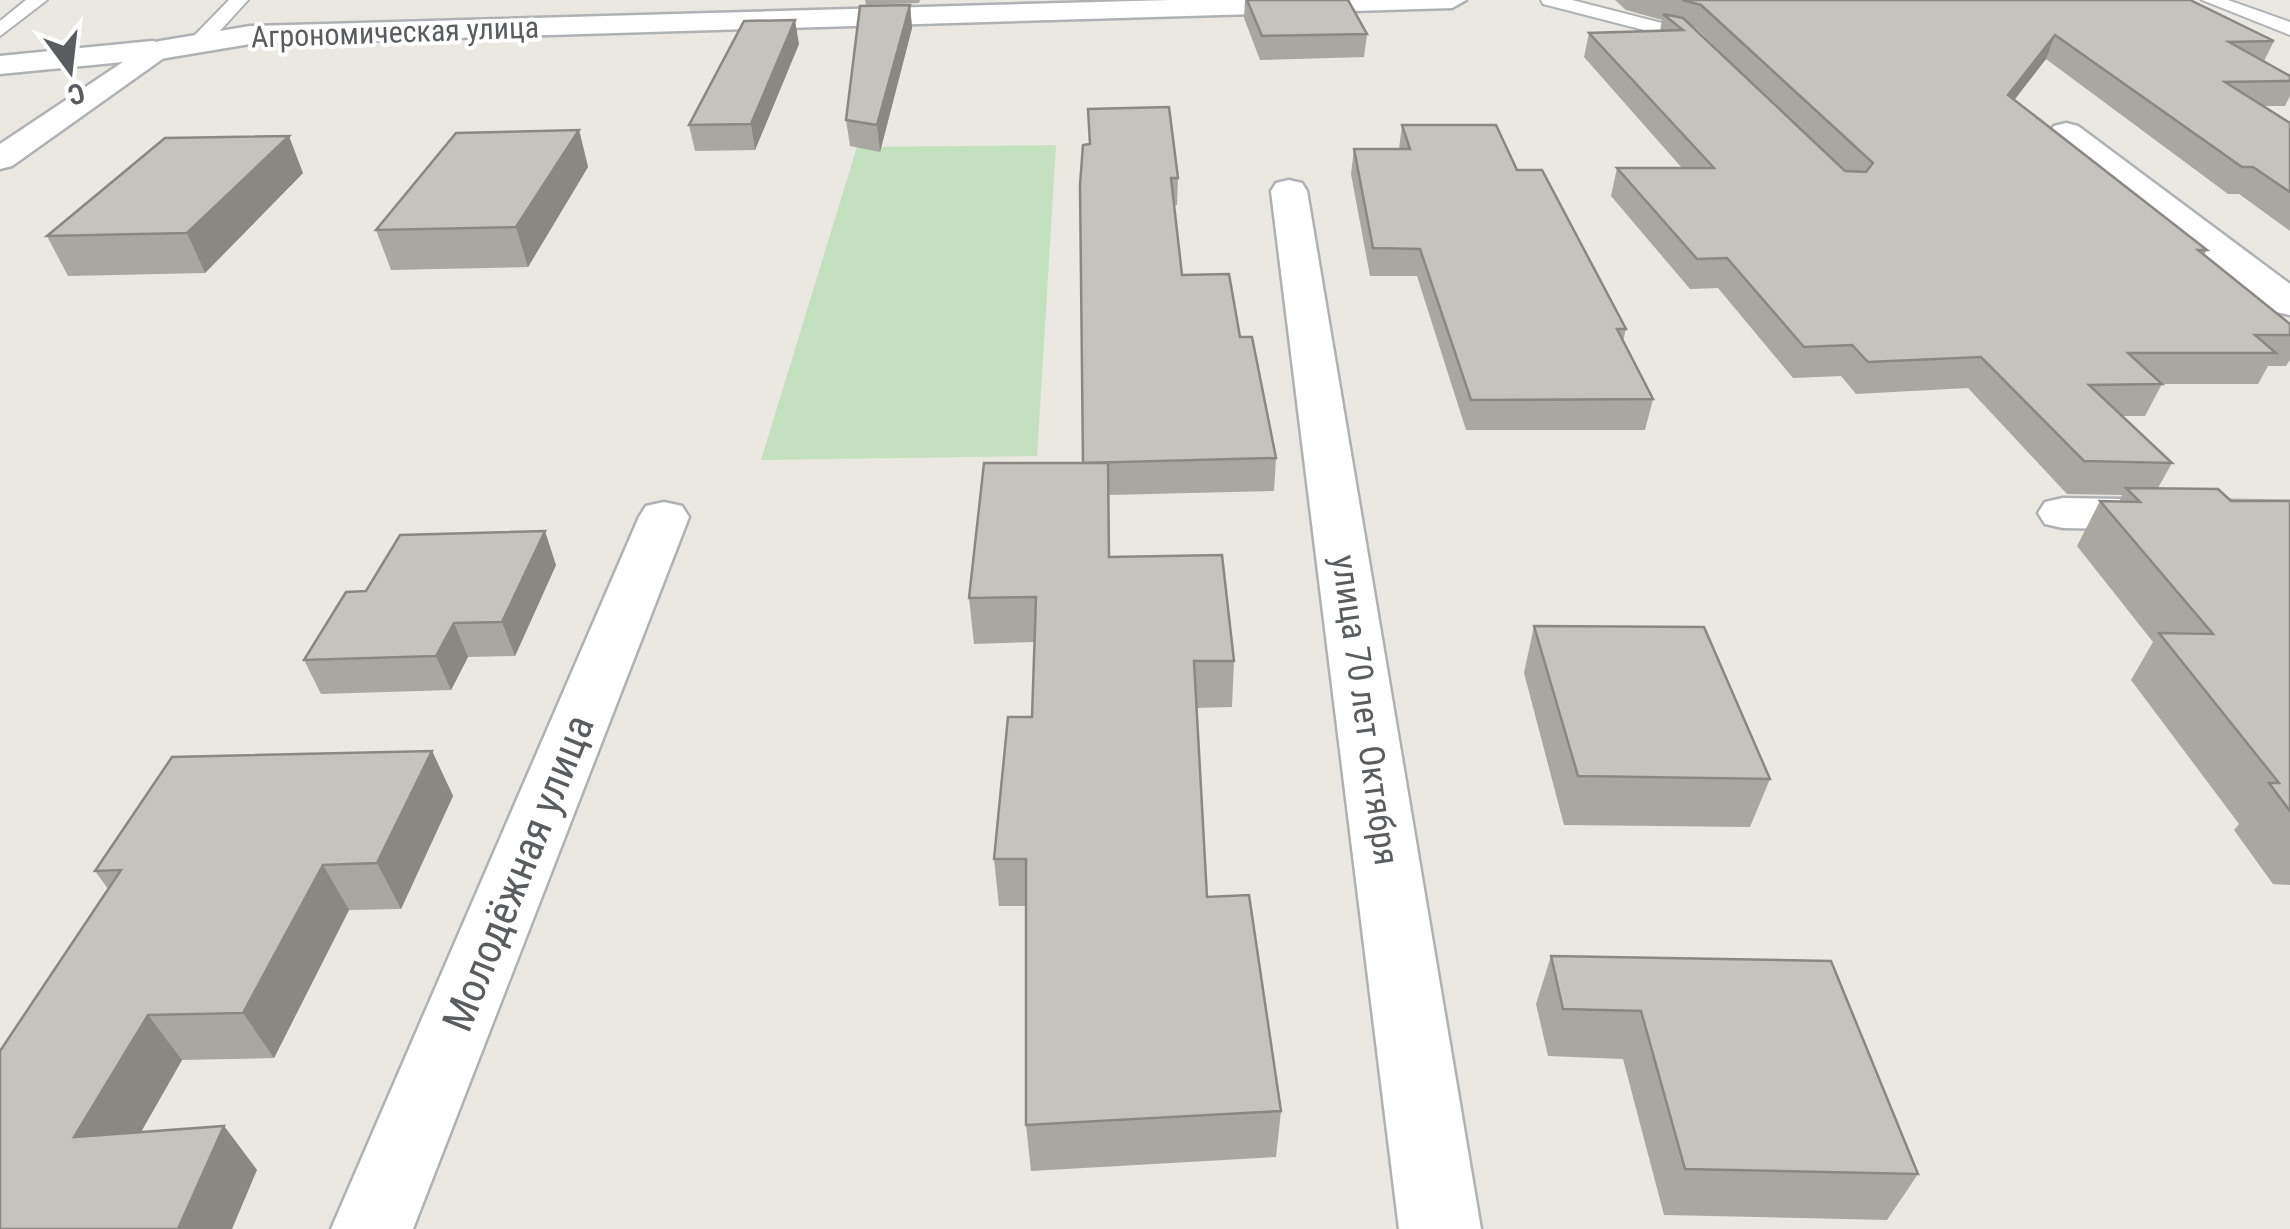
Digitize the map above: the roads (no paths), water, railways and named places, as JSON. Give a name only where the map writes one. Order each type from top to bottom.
[{"type":"street","name":"Агрономическая улица","points":[[0,64],[160,50],[200,41],[270,34],[842,9],[1452,0]]},
{"type":"street","points":[[0,159],[160,50]]},
{"type":"street","points":[[2066,134],[2290,303]]},
{"type":"street","name":"улица 70 лет Октября","points":[[1289,191],[1440,1229]]},
{"type":"street","points":[[2063,513],[2290,517]]},
{"type":"street","name":"Молодёжная улица","points":[[372,1229],[664,517]]},
{"type":"lane","points":[[0,30],[38,0]]},
{"type":"lane","points":[[200,41],[238,0]]},
{"type":"lane","points":[[1550,0],[1686,35],[1713,61]]},
{"type":"lane","points":[[2211,0],[2290,29]]}]
